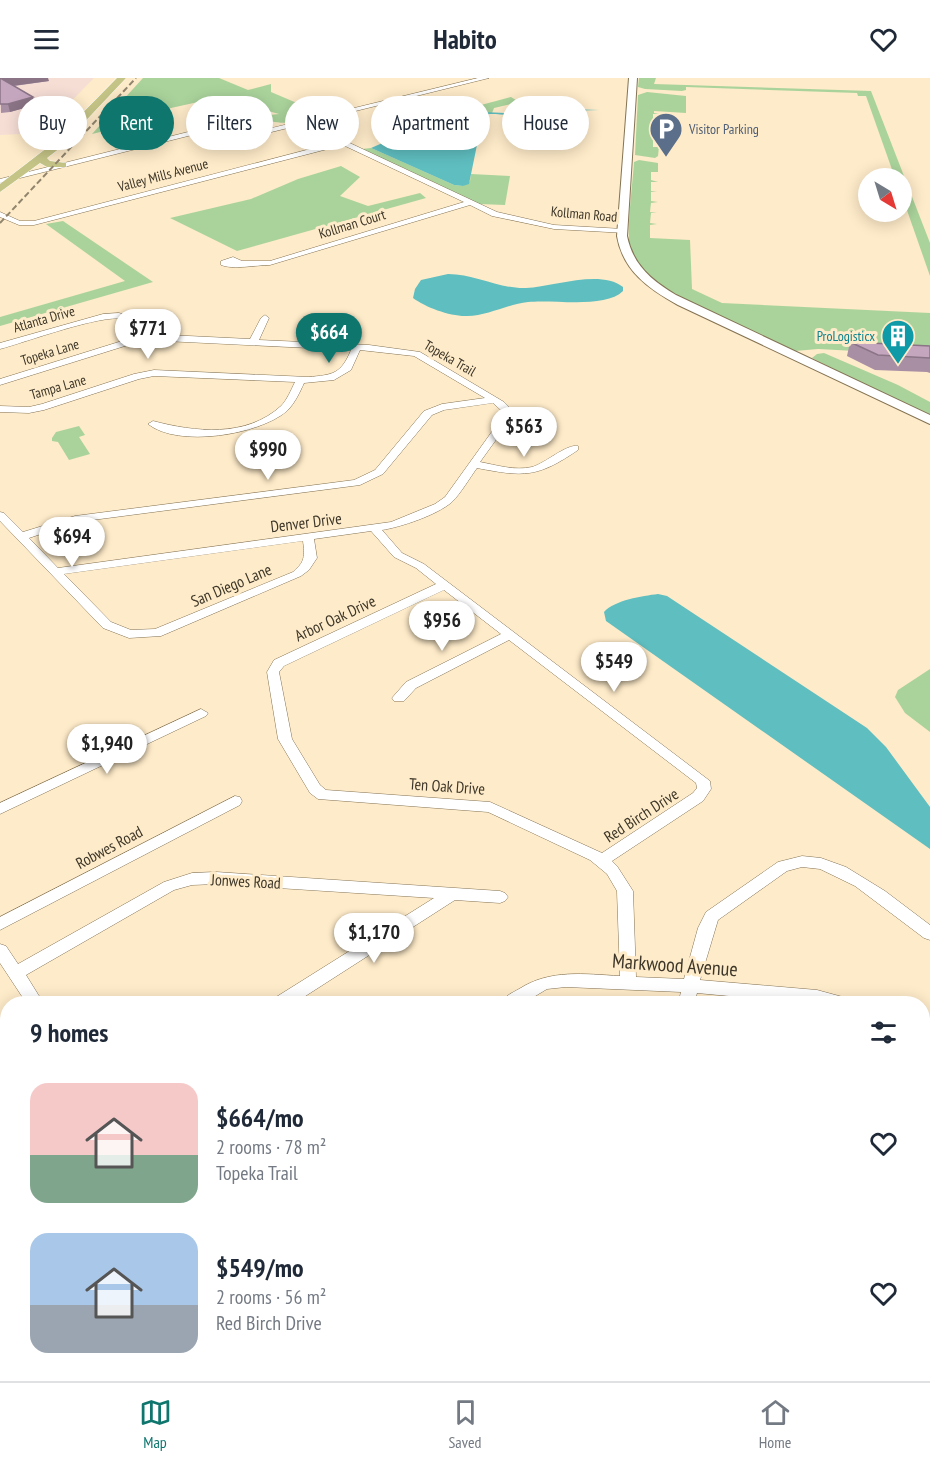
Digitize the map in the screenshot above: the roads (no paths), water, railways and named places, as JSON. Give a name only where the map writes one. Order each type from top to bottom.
[{"type":"main road","points":[[0,189],[41,158],[122,78]]},
{"type":"main road","points":[[0,174],[28,153]]},
{"type":"main road","points":[[41,158],[47,164],[62,165]]},
{"type":"street","points":[[359,109],[486,78]]},
{"type":"street","points":[[623,231],[633,78]]},
{"type":"street","points":[[0,181],[200,131],[230,138],[285,126]]},
{"type":"street","name":"Valley Mills Avenue","points":[[0,214],[17,223],[25,224],[316,150]]},
{"type":"street","name":"Kollman Road","points":[[359,150],[495,214],[534,224],[569,229],[623,231],[623,247],[632,264],[645,279],[666,294],[930,420]]},
{"type":"street","name":"Kollman Court","points":[[240,263],[271,262],[470,203]]},
{"type":"street","name":"Atlanta Drive","points":[[0,346],[99,317],[113,316],[131,319],[140,326],[143,337]]},
{"type":"street","points":[[253,343],[265,318]]},
{"type":"street","name":"Topeka Trail","points":[[143,337],[400,350],[414,353],[494,400],[508,411]]},
{"type":"street","name":"Topeka Lane","points":[[0,382],[143,337]]},
{"type":"street","name":"Tampa Lane","points":[[0,410],[39,408],[137,376],[154,373],[301,380],[324,379],[344,372],[351,363],[356,348]]},
{"type":"street","points":[[153,424],[176,430],[207,432],[253,425],[272,417],[285,407],[301,380]]},
{"type":"street","points":[[21,537],[75,519],[356,483],[379,472],[428,413],[447,406],[494,400]]},
{"type":"street","name":"Denver Drive","points":[[55,572],[393,525],[449,499],[506,419],[508,411]]},
{"type":"street","points":[[473,464],[515,472],[532,471],[547,467],[574,448]]},
{"type":"street","points":[[0,515],[55,572]]},
{"type":"street","name":"Red Birch Drive","points":[[375,529],[398,555],[418,565],[703,782],[704,789],[698,797],[601,861]]},
{"type":"street","name":"San Diego Lane","points":[[55,572],[109,627],[121,633],[137,635],[168,630],[297,574],[305,568],[311,558],[308,538]]},
{"type":"street","name":"Arbor Oak Drive","points":[[274,668],[279,663],[444,585]]},
{"type":"street","points":[[399,698],[411,685],[510,634]]},
{"type":"street","name":"Ten Oak Drive","points":[[274,668],[285,738],[315,789],[321,794],[490,807],[601,861],[618,877],[626,897],[628,983]]},
{"type":"street","points":[[0,809],[201,713]]},
{"type":"street","name":"Robwes Road","points":[[0,924],[235,801]]},
{"type":"street","points":[[689,996],[706,928],[714,914],[783,866],[793,863],[816,861],[841,869],[930,934]]},
{"type":"street","name":"Jonwes Road","points":[[15,973],[169,886],[192,879],[216,878],[500,897]]},
{"type":"street","points":[[292,996],[451,895]]},
{"type":"street","points":[[0,950],[31,996]]},
{"type":"street","name":"Markwood Avenue","points":[[520,996],[533,987],[556,980],[692,986],[806,996]]},
{"type":"water","points":[[375,150],[476,150],[469,184],[454,185]]},
{"type":"water","points":[[448,274],[468,276],[516,288],[602,279],[623,287],[623,291],[615,297],[592,302],[528,302],[473,316],[445,313],[413,298],[415,289],[421,280]]},
{"type":"water","points":[[658,594],[667,596],[867,728],[886,747],[930,807],[930,849],[606,621],[604,612],[615,604]]},
{"type":"railway","points":[[0,223],[136,78]]},
{"type":"place","name":"Visitor Parking","points":[[666,158]]},
{"type":"place","name":"ProLogisticx","points":[[898,365]]}]
